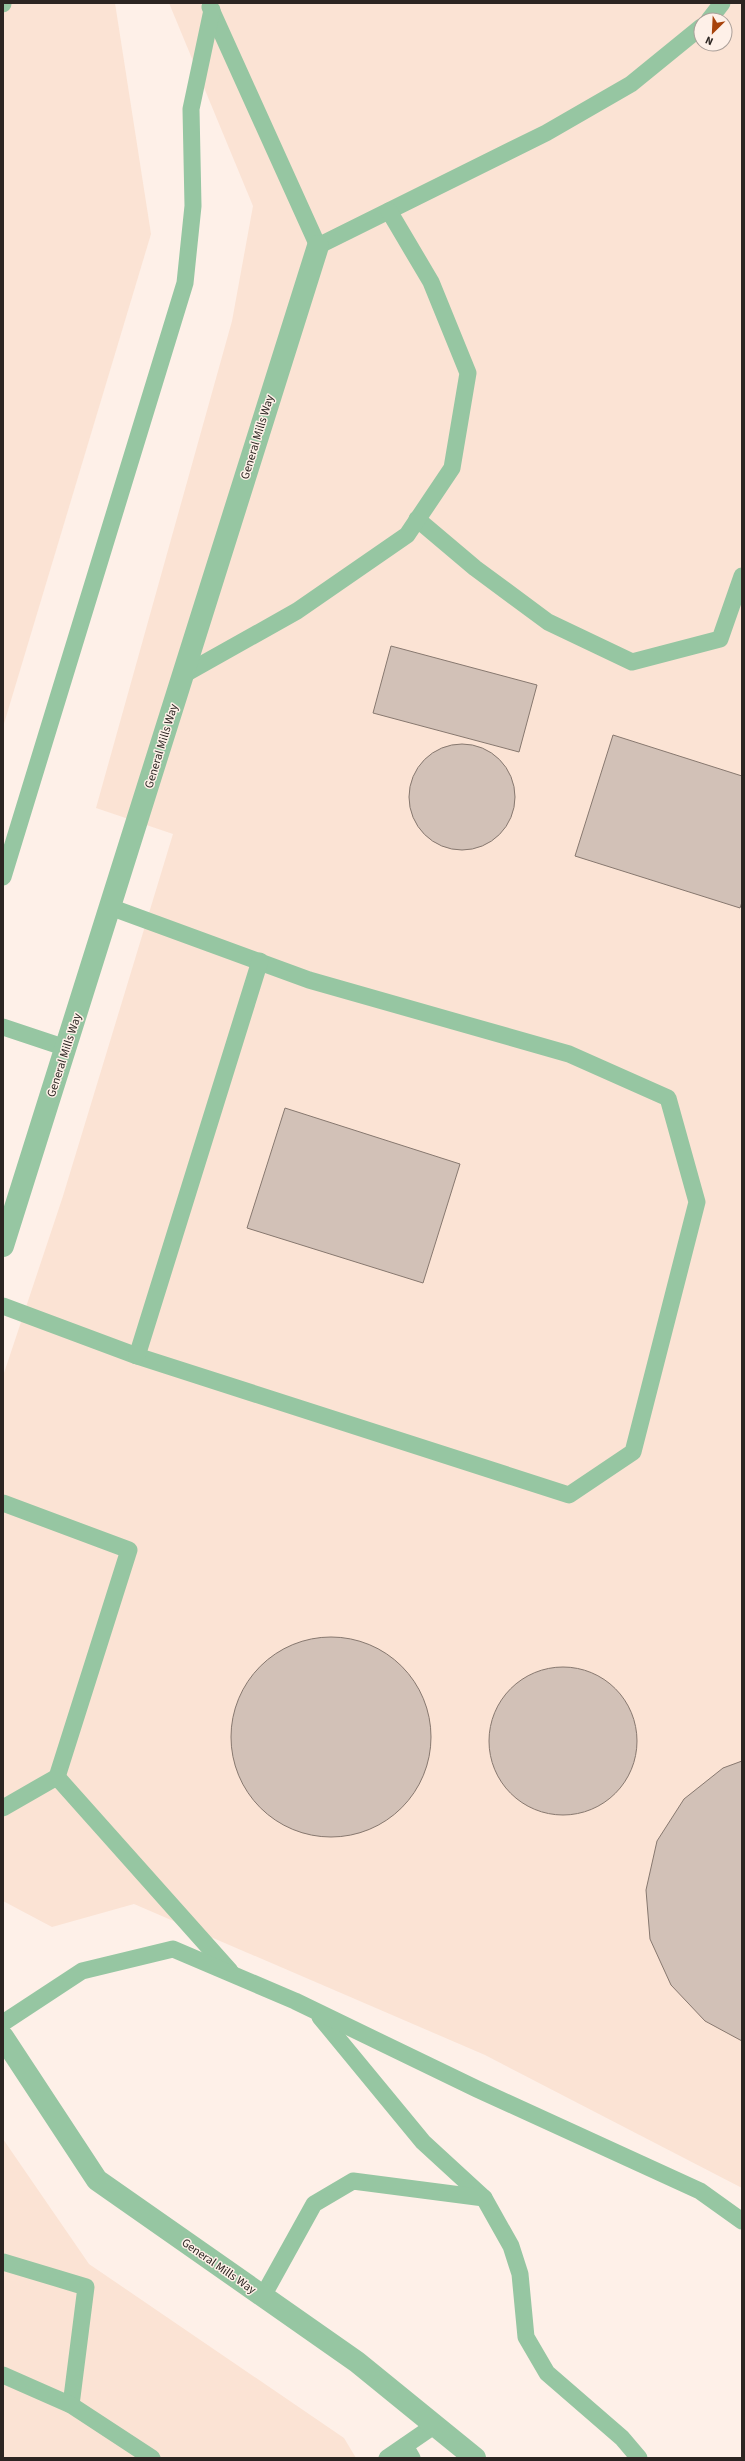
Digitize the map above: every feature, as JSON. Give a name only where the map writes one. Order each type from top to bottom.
[{"type":"street","name":"General Mills Way","points":[[3,1246],[318,246]]},
{"type":"street","name":"General Mills Way","points":[[3,2037],[97,2180],[357,2362],[476,2458]]},
{"type":"lane","points":[[715,12],[722,3]]},
{"type":"lane","points":[[210,7],[318,246],[546,133],[632,84],[693,34]]},
{"type":"lane","points":[[3,877],[185,283],[193,206],[191,109],[210,7]]},
{"type":"lane","points":[[183,675],[297,610],[406,535],[452,468],[468,373],[431,282],[389,211]]},
{"type":"lane","points":[[418,519],[475,568],[548,622],[632,662],[720,639],[742,576]]},
{"type":"lane","points":[[3,1306],[136,1356],[569,1495],[633,1452],[697,1202],[668,1098],[569,1054],[309,980],[110,907]]},
{"type":"lane","points":[[136,1356],[260,961]]},
{"type":"lane","points":[[3,1027],[66,1048]]},
{"type":"lane","points":[[3,1503],[129,1550],[57,1777],[3,1808]]},
{"type":"lane","points":[[57,1777],[234,1975]]},
{"type":"lane","points":[[3,2023],[82,1971],[173,1949],[234,1975],[477,2089],[700,2190],[742,2221]]},
{"type":"lane","points":[[317,2013],[423,2142],[484,2198],[511,2246],[520,2274],[526,2337],[547,2373],[622,2438],[639,2458]]},
{"type":"lane","points":[[263,2296],[314,2204],[353,2181],[484,2198]]},
{"type":"lane","points":[[3,2262],[86,2287],[71,2405]]},
{"type":"lane","points":[[3,2375],[71,2405],[152,2458]]},
{"type":"lane","points":[[387,2458],[408,2452],[435,2425]]},
{"type":"shaded area","points":[[3,3],[115,3],[151,234],[3,727]]},
{"type":"shaded area","points":[[169,3],[742,3],[742,2188],[485,2055],[134,1904],[52,1927],[3,1901],[3,1376],[63,1196],[173,834],[96,808],[232,321],[253,206]]},
{"type":"shaded area","points":[[3,2139],[89,2264],[344,2438],[356,2458],[3,2458]]},
{"type":"building","points":[[391,646],[537,685],[519,752],[373,713]]},
{"type":"building","points":[[613,735],[742,776],[742,902],[740,908],[575,856]]},
{"type":"building","points":[[462,744],[482,748],[499,760],[511,777],[515,797],[511,817],[499,834],[482,846],[462,850],[442,846],[425,834],[413,817],[409,797],[413,777],[425,760],[442,748]]},
{"type":"building","points":[[285,1108],[460,1164],[423,1283],[247,1228]]},
{"type":"building","points":[[321,1637],[341,1637],[369,1644],[387,1654],[402,1666],[414,1681],[424,1699],[431,1727],[431,1747],[424,1775],[414,1793],[402,1808],[387,1820],[369,1830],[341,1837],[321,1837],[293,1830],[275,1820],[254,1801],[238,1775],[235,1766],[231,1747],[231,1727],[238,1699],[248,1681],[267,1660],[293,1644],[302,1641]]},
{"type":"building","points":[[556,1667],[570,1667],[585,1670],[598,1675],[616,1688],[629,1706],[632,1713],[636,1727],[636,1755],[632,1769],[629,1776],[616,1794],[598,1807],[591,1810],[570,1815],[556,1815],[541,1812],[528,1807],[510,1794],[497,1776],[494,1769],[489,1748],[489,1734],[492,1719],[497,1706],[510,1688],[528,1675],[535,1672]]},
{"type":"building","points":[[742,1761],[742,2041],[705,2021],[671,1985],[650,1939],[646,1890],[657,1841],[684,1799],[723,1768]]}]
